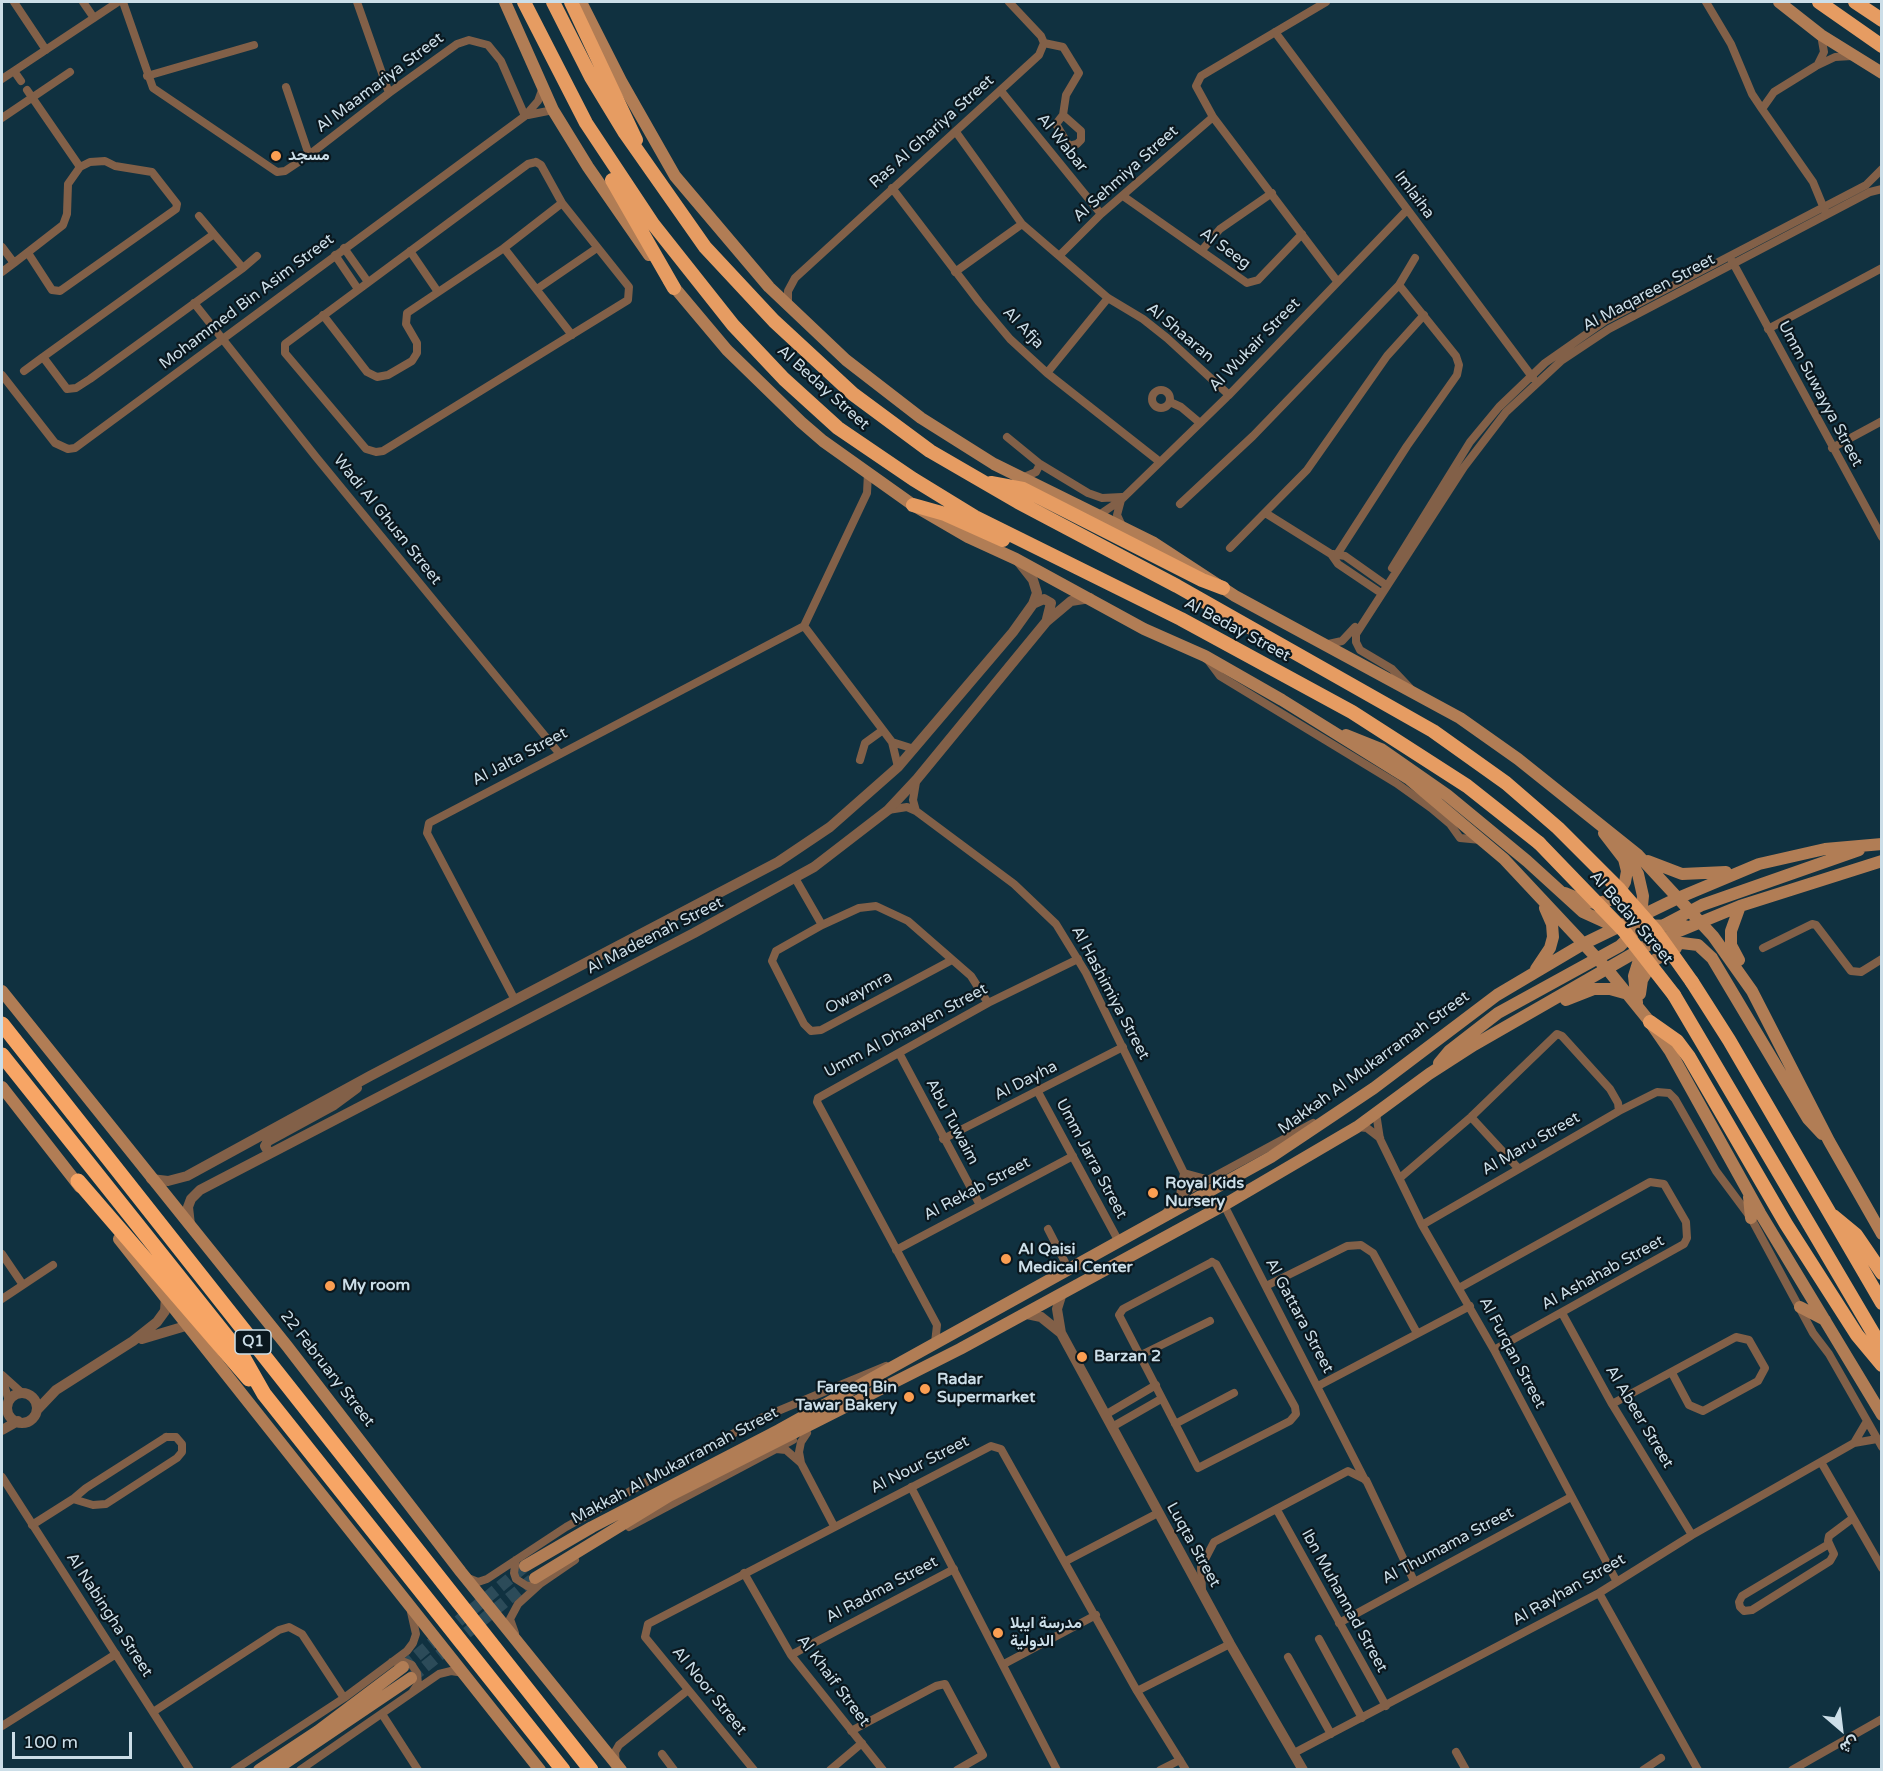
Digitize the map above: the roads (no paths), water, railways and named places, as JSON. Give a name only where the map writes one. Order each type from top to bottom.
[{"type":"highway","name":"Al Beday Street","points":[[553,2],[591,77],[638,154],[711,254],[811,355],[853,393],[914,439],[987,483],[1056,523],[1177,586],[1433,731],[1506,783],[1558,828],[1638,911],[1692,982],[1729,1040],[1831,1215]]},
{"type":"highway","points":[[571,2],[630,125],[638,154]]},
{"type":"highway","points":[[1819,2],[1881,46]]},
{"type":"highway","points":[[1855,2],[1881,20]]},
{"type":"highway","name":"Al Beday Street","points":[[527,8],[573,100],[614,169],[701,287],[749,343],[812,404],[872,453],[975,517],[1206,631],[1352,712],[1441,768],[1539,843],[1624,931],[1674,995],[1881,1348]]},
{"type":"highway","points":[[527,8],[547,67],[567,108],[674,288]]},
{"type":"highway","points":[[987,483],[1023,489],[1202,580],[1223,588]]},
{"type":"highway","points":[[913,505],[945,514],[1010,542],[1026,541]]},
{"type":"highway","points":[[1650,1022],[1677,1041],[1689,1057],[1778,1212],[1857,1335],[1881,1365]]},
{"type":"highway","name":"Q1","points":[[2,1024],[591,1770]]},
{"type":"highway","name":"Q1","points":[[2,1055],[243,1357],[264,1394],[563,1770]]},
{"type":"highway","points":[[78,1181],[264,1394]]},
{"type":"highway","points":[[1831,1215],[1850,1227],[1881,1274]]},
{"type":"highway","points":[[1831,1215],[1881,1303]]},
{"type":"main road","points":[[505,2],[542,90],[610,200],[674,288],[727,350],[782,405],[823,441],[913,505],[968,537],[1016,559],[1144,629],[1205,656],[1409,779],[1487,843],[1588,941],[1597,958],[1650,1022]]},
{"type":"main road","name":"Al Beday Street","points":[[581,2],[659,152],[688,194],[788,307],[846,360],[921,418],[994,464],[1154,543],[1223,588],[1324,645],[1442,706],[1487,737],[1638,855],[1690,910],[1696,924],[1740,973],[1775,1033],[1829,1141],[1881,1234]]},
{"type":"main road","points":[[1779,2],[1821,35],[1881,73]]},
{"type":"main road","points":[[1327,729],[1381,749],[1447,795],[1527,861],[1582,912],[1605,922],[1623,925]]},
{"type":"main road","points":[[1556,889],[1587,902],[1598,903],[1610,900],[1625,882],[1624,859],[1592,817]]},
{"type":"main road","points":[[1429,1074],[1449,1051],[1498,1013],[1626,940],[1639,921],[1643,896],[1638,874],[1613,834]]},
{"type":"main road","name":"Makkah Al Mukarramah Street","points":[[521,1563],[935,1343],[1165,1214],[1210,1184],[1270,1157],[1336,1114],[1476,1009],[1588,941],[1623,925],[1639,921],[1678,898],[1759,864],[1825,849],[1881,844]]},
{"type":"main road","points":[[1638,1007],[1634,976],[1647,945],[1661,926],[1690,910],[1868,846]]},
{"type":"main road","points":[[1638,855],[1670,872],[1682,874],[1723,873],[1759,864]]},
{"type":"main road","name":"Makkah Al Mukarramah Street","points":[[537,1581],[669,1496],[1027,1314],[1224,1205],[1357,1126],[1429,1074],[1505,1027],[1647,945],[1740,906],[1881,861]]},
{"type":"main road","points":[[1531,887],[1549,915],[1553,937],[1547,954],[1534,972]]},
{"type":"main road","points":[[1740,906],[1731,931],[1731,945],[1763,999],[1775,1033]]},
{"type":"main road","points":[[1639,921],[1661,926],[1696,924]]},
{"type":"main road","points":[[1588,941],[1626,940],[1647,945],[1689,942],[1704,950],[1724,976],[1808,1119],[1829,1141]]},
{"type":"main road","points":[[1704,950],[1682,947],[1661,954],[1646,970],[1640,991],[1644,1012],[1670,1051],[1748,1192],[1881,1415]]},
{"type":"main road","points":[[1505,1027],[1519,1025],[1576,994],[1594,989],[1610,989],[1629,994]]},
{"type":"main road","name":"22 February Street","points":[[2,991],[150,1179],[287,1346],[461,1572],[619,1767]]},
{"type":"main road","points":[[2,1087],[78,1181],[88,1202],[166,1296],[540,1770]]},
{"type":"main road","points":[[1210,1184],[1220,1173]]},
{"type":"main road","points":[[1748,1192],[1751,1218]]},
{"type":"main road","points":[[1800,1307],[1825,1320]]},
{"type":"main road","points":[[259,1770],[318,1731],[397,1664]]},
{"type":"main road","points":[[275,1770],[411,1678]]},
{"type":"street","points":[[14,2],[46,50]]},
{"type":"street","points":[[83,2],[94,18]]},
{"type":"street","points":[[2,79],[120,2]]},
{"type":"street","name":"Al Maamariya Street","points":[[120,2],[147,76],[157,92],[273,171],[285,171],[309,155],[457,44],[469,40],[488,45],[501,61],[525,116]]},
{"type":"street","points":[[357,2],[389,93]]},
{"type":"street","points":[[1009,2],[1035,28],[1044,43],[1063,47],[1079,73],[1065,95],[1063,115]]},
{"type":"street","points":[[1326,2],[1201,76],[1196,83],[1198,92],[1214,117],[1337,281]]},
{"type":"street","points":[[1706,2],[1731,44],[1752,94],[1807,171],[1824,207],[1823,217]]},
{"type":"street","name":"Imlaiha","points":[[1275,32],[1406,211],[1534,379]]},
{"type":"street","points":[[1816,66],[1824,52],[1821,35]]},
{"type":"street","name":"Ras Al Ghariya Street","points":[[769,287],[781,286],[795,278],[1040,56],[1044,43]]},
{"type":"street","points":[[147,76],[255,45]]},
{"type":"street","points":[[1762,109],[1777,89],[1816,66],[1835,57],[1853,56]]},
{"type":"street","points":[[14,71],[21,81]]},
{"type":"street","points":[[2,118],[30,93],[70,72]]},
{"type":"street","points":[[286,87],[309,155]]},
{"type":"street","name":"Mohammed Bin Asim Street","points":[[2,375],[55,443],[68,449],[75,448],[525,116],[537,101],[542,90]]},
{"type":"street","name":"Al Wabar","points":[[1001,91],[1101,214]]},
{"type":"street","points":[[30,93],[80,167]]},
{"type":"street","name":"Mohammed Bin Asim Street","points":[[525,116],[553,110]]},
{"type":"street","name":"Al Sehmiya Street","points":[[1060,255],[1101,214],[1214,117]]},
{"type":"street","name":"Al Shaaran","points":[[956,132],[1022,224],[1108,298],[1143,319],[1167,338],[1229,395]]},
{"type":"street","points":[[2,272],[63,225],[67,214],[69,184],[80,167],[90,162],[105,161],[115,166],[152,172],[176,201],[176,208],[60,291],[52,290],[27,254]]},
{"type":"street","points":[[531,163],[541,165],[562,203],[629,287],[630,296],[624,303],[386,449],[376,452],[363,447],[284,350],[287,342],[531,163]]},
{"type":"street","name":"Al Maqareen Street","points":[[1324,645],[1342,641],[1349,636],[1384,584],[1423,533],[1473,453],[1534,379],[1609,329],[1866,185],[1881,169]]},
{"type":"street","name":"Al Afja","points":[[892,188],[955,272],[1010,339],[1047,373],[1160,462]]},
{"type":"street","name":"Al Maqareen Street","points":[[1731,260],[1881,189]]},
{"type":"street","points":[[1202,250],[1220,230],[1272,194]]},
{"type":"street","name":"Al Seeg","points":[[1123,196],[1247,283],[1253,283],[1302,234]]},
{"type":"street","points":[[323,315],[367,372],[383,377],[393,373],[416,356],[417,343],[406,324],[406,317],[410,311],[504,248],[562,203]]},
{"type":"street","name":"Al Wukair Street","points":[[1099,515],[1123,499],[1229,395],[1406,211]]},
{"type":"street","points":[[199,216],[243,267]]},
{"type":"street","points":[[955,272],[1022,224]]},
{"type":"street","points":[[24,371],[214,234]]},
{"type":"street","points":[[2,247],[14,263]]},
{"type":"street","points":[[345,248],[368,282]]},
{"type":"street","points":[[504,248],[572,334]]},
{"type":"street","points":[[537,289],[597,248]]},
{"type":"street","points":[[410,251],[438,292]]},
{"type":"street","points":[[334,255],[358,289]]},
{"type":"street","points":[[43,357],[67,389],[76,388],[257,256]]},
{"type":"street","points":[[1180,504],[1254,436],[1399,285],[1415,258]]},
{"type":"street","name":"Umm Suwayya Street","points":[[1731,260],[1881,537]]},
{"type":"street","points":[[1768,329],[1881,268]]},
{"type":"street","points":[[788,307],[788,291],[795,278]]},
{"type":"street","points":[[1335,554],[1457,375],[1459,365],[1456,356],[1399,285]]},
{"type":"street","points":[[1047,373],[1108,298]]},
{"type":"street","name":"Wadi Al Ghusn Street","points":[[194,303],[559,753]]},
{"type":"street","points":[[1230,548],[1307,471],[1387,356],[1424,315]]},
{"type":"street","points":[[1170,402],[1181,407],[1200,423]]},
{"type":"street","points":[[1832,448],[1881,421]]},
{"type":"street","points":[[1007,437],[1038,468],[1096,496],[1123,499],[1118,515],[1122,526]]},
{"type":"street","points":[[1023,478],[1038,468]]},
{"type":"street","points":[[1037,486],[1038,468]]},
{"type":"street","points":[[868,473],[867,493],[804,626],[892,742],[897,767]]},
{"type":"street","points":[[1267,513],[1335,554],[1345,555],[1384,584]]},
{"type":"street","points":[[1335,554],[1338,564],[1379,592]]},
{"type":"street","points":[[1016,559],[1036,586],[1033,604]]},
{"type":"street","name":"Al Maqareen Street","points":[[1379,592],[1358,630],[1357,646],[1363,653],[1392,669],[1416,693]]},
{"type":"street","name":"Al Madeenah Street","points":[[191,1227],[188,1207],[195,1194],[269,1153],[694,933],[795,878],[832,854],[888,810],[917,779],[1046,622],[1071,601],[1090,598]]},
{"type":"street","points":[[1033,604],[1044,599],[1051,603],[1046,622]]},
{"type":"street","name":"Al Madeenah Street","points":[[150,1179],[168,1182],[187,1176],[370,1076],[778,862],[830,827],[897,767],[1007,640],[1033,604]]},
{"type":"street","name":"Al Jalta Street","points":[[515,1000],[426,830],[432,820],[804,626]]},
{"type":"street","points":[[1205,656],[1220,676],[1396,783],[1437,813],[1460,838],[1487,843]]},
{"type":"street","points":[[860,760],[865,743],[883,730]]},
{"type":"street","points":[[892,742],[914,749]]},
{"type":"street","points":[[916,811],[913,800],[917,779]]},
{"type":"street","points":[[888,810],[907,807],[916,811]]},
{"type":"street","name":"Al Hashimiya Street","points":[[916,811],[1036,903],[1056,924],[1078,958],[1184,1173]]},
{"type":"street","points":[[1862,866],[1881,868]]},
{"type":"street","points":[[795,878],[822,925]]},
{"type":"street","name":"Owaymra","points":[[952,960],[821,1030],[811,1031],[804,1024],[772,961],[774,953],[781,947],[822,925],[859,908],[876,906],[908,921],[971,976],[988,1003]]},
{"type":"street","points":[[1763,948],[1812,924],[1816,925],[1851,971],[1861,972],[1881,959]]},
{"type":"street","name":"Umm Al Dhaayen Street","points":[[937,1325],[817,1100],[821,1094],[988,1003],[1078,958]]},
{"type":"street","points":[[1401,1177],[1471,1117],[1557,1034],[1562,1036],[1610,1089],[1619,1111]]},
{"type":"street","name":"Al Dayha","points":[[943,1140],[1123,1047]]},
{"type":"street","name":"Abu Tuwaim","points":[[899,1053],[943,1140],[980,1205]]},
{"type":"street","points":[[269,1153],[266,1146],[268,1141],[343,1100],[370,1076]]},
{"type":"street","name":"Umm Jarra Street","points":[[1038,1092],[1118,1240]]},
{"type":"street","name":"Al Maru Street","points":[[1422,1225],[1518,1168],[1657,1092],[1669,1093],[1676,1099],[1716,1171],[1751,1218]]},
{"type":"street","name":"Al Furqan Street","points":[[1376,1113],[1380,1139],[1401,1177],[1422,1225],[1470,1306],[1617,1582]]},
{"type":"street","points":[[1220,1173],[1299,1130],[1336,1114]]},
{"type":"street","points":[[1471,1117],[1518,1168]]},
{"type":"street","points":[[1357,1126],[1367,1128],[1380,1139]]},
{"type":"street","name":"Al Rekab Street","points":[[896,1250],[1073,1156]]},
{"type":"street","points":[[1165,1214],[1180,1195],[1184,1173],[1210,1184]]},
{"type":"street","name":"Al Ashahab Street","points":[[1459,1288],[1647,1184],[1658,1182],[1664,1184],[1686,1222],[1687,1238],[1684,1244],[1494,1350]]},
{"type":"street","points":[[1180,1195],[1210,1184]]},
{"type":"street","name":"Al Gattara Street","points":[[1224,1205],[1318,1386],[1470,1306]]},
{"type":"street","points":[[1751,1218],[1879,1443]]},
{"type":"street","points":[[1048,1229],[1068,1268]]},
{"type":"street","points":[[1266,1286],[1347,1246],[1361,1245],[1372,1253],[1417,1333]]},
{"type":"street","points":[[2,1254],[23,1285]]},
{"type":"street","points":[[1214,1262],[1295,1407],[1296,1414],[1290,1421],[1198,1468],[1139,1356],[1119,1315],[1120,1312],[1214,1262]]},
{"type":"street","points":[[2,1299],[53,1265]]},
{"type":"street","points":[[2,1430],[18,1421],[30,1420],[56,1390],[133,1341],[162,1317],[166,1296]]},
{"type":"street","name":"Luqta Street","points":[[1060,1296],[1057,1309],[1061,1333],[1202,1594],[1303,1770]]},
{"type":"street","name":"Al Abeer Street","points":[[1562,1313],[1612,1404],[1692,1535]]},
{"type":"street","name":"Luqta Street","points":[[1027,1314],[1041,1317],[1061,1333]]},
{"type":"street","points":[[1139,1356],[1210,1321]]},
{"type":"street","points":[[133,1341],[189,1325]]},
{"type":"street","points":[[935,1343],[937,1325],[958,1330]]},
{"type":"street","points":[[1612,1404],[1672,1372],[1741,1336],[1752,1343],[1765,1368],[1762,1378],[1758,1381],[1703,1411],[1689,1405],[1672,1372]]},
{"type":"street","points":[[461,1572],[478,1582],[521,1563],[566,1527],[761,1418],[900,1362]]},
{"type":"street","points":[[2,1377],[27,1395],[37,1410]]},
{"type":"street","points":[[2,1377],[6,1410],[18,1421]]},
{"type":"street","points":[[522,1646],[511,1626],[510,1619],[518,1604],[537,1581],[592,1548],[880,1394],[899,1379]]},
{"type":"street","points":[[1105,1415],[1156,1385]]},
{"type":"street","points":[[1318,1386],[1414,1581]]},
{"type":"street","points":[[6,1410],[27,1395],[56,1390]]},
{"type":"street","points":[[1175,1424],[1234,1393]]},
{"type":"street","points":[[1112,1427],[1161,1399]]},
{"type":"street","name":"Al Rayhan Street","points":[[1294,1753],[1599,1593],[1692,1535],[1854,1443],[1864,1430],[1867,1421]]},
{"type":"street","points":[[807,1432],[801,1442],[799,1452],[801,1463],[834,1526]]},
{"type":"street","points":[[32,1525],[166,1437],[176,1437],[182,1444],[179,1457],[106,1504],[93,1505],[73,1499]]},
{"type":"street","name":"Al Rayhan Street","points":[[1854,1443],[1879,1443]]},
{"type":"street","name":"Al Nour Street","points":[[646,1630],[648,1624],[744,1573],[991,1446],[997,1446],[1066,1561],[1137,1691],[1186,1770]]},
{"type":"street","points":[[776,1449],[786,1450],[801,1463]]},
{"type":"street","points":[[1821,1462],[1881,1568]]},
{"type":"street","points":[[1202,1594],[1201,1567],[1214,1542],[1348,1471],[1366,1480]]},
{"type":"street","name":"Al Nabingha Street","points":[[2,1477],[190,1770]]},
{"type":"street","points":[[911,1487],[1057,1770]]},
{"type":"street","name":"Al Thumama Street","points":[[1339,1623],[1571,1497]]},
{"type":"street","name":"Ibn Muhannad Street","points":[[1277,1510],[1386,1706]]},
{"type":"street","points":[[1066,1561],[1158,1514]]},
{"type":"street","points":[[1829,1544],[1742,1596],[1740,1608],[1744,1611],[1752,1610],[1830,1561],[1834,1554],[1829,1544],[1830,1534],[1853,1518]]},
{"type":"street","points":[[521,1563],[514,1573],[521,1584],[534,1586],[537,1581]]},
{"type":"street","name":"Al Radma Street","points":[[791,1655],[954,1569]]},
{"type":"street","name":"Al Khaif Street","points":[[744,1573],[791,1655],[883,1770]]},
{"type":"street","points":[[1599,1593],[1698,1770]]},
{"type":"street","points":[[397,1664],[416,1634],[408,1604]]},
{"type":"street","points":[[1004,1664],[1096,1615]]},
{"type":"street","points":[[153,1712],[279,1630],[289,1627],[302,1634],[344,1698]]},
{"type":"street","name":"Al Noor Street","points":[[646,1630],[645,1637],[754,1770]]},
{"type":"street","points":[[1319,1639],[1362,1718]]},
{"type":"street","points":[[1137,1691],[1230,1644]]},
{"type":"street","points":[[2,1726],[116,1654]]},
{"type":"street","points":[[1288,1657],[1331,1734]]},
{"type":"street","points":[[234,1770],[402,1661],[412,1665],[417,1673],[418,1684],[412,1692]]},
{"type":"street","points":[[300,1770],[313,1766],[412,1692],[444,1672],[464,1673]]},
{"type":"street","points":[[851,1731],[936,1686],[945,1684],[983,1755],[957,1770]]},
{"type":"street","points":[[619,1767],[615,1752],[619,1745],[688,1690]]},
{"type":"street","points":[[382,1714],[418,1770]]},
{"type":"street","points":[[1792,1770],[1881,1719]]},
{"type":"street","name":"Al Khaif Street","points":[[830,1770],[862,1743]]},
{"type":"street","points":[[601,1745],[619,1745]]},
{"type":"street","points":[[1456,1752],[1466,1770]]},
{"type":"street","points":[[662,1754],[674,1770]]},
{"type":"street","points":[[1643,1770],[1661,1758]]},
{"type":"street","points":[[1160,1770],[1180,1760]]},
{"type":"tunnel","points":[[403,1667],[525,1566]]},
{"type":"tunnel","points":[[411,1678],[533,1579]]},
{"type":"place","name":"مسجد","points":[[276,156]]},
{"type":"place","name":"Royal Kids Nursery","points":[[1153,1193]]},
{"type":"place","name":"Al Qaisi Medical Center","points":[[1006,1259]]},
{"type":"place","name":"My room","points":[[330,1286]]},
{"type":"place","name":"Barzan 2","points":[[1082,1357]]},
{"type":"place","name":"Radar Supermarket","points":[[925,1389]]},
{"type":"place","name":"Fareeq Bin Tawar Bakery","points":[[909,1397]]},
{"type":"place","name":"مدرسة ايبلا الدولية","points":[[998,1633]]}]
